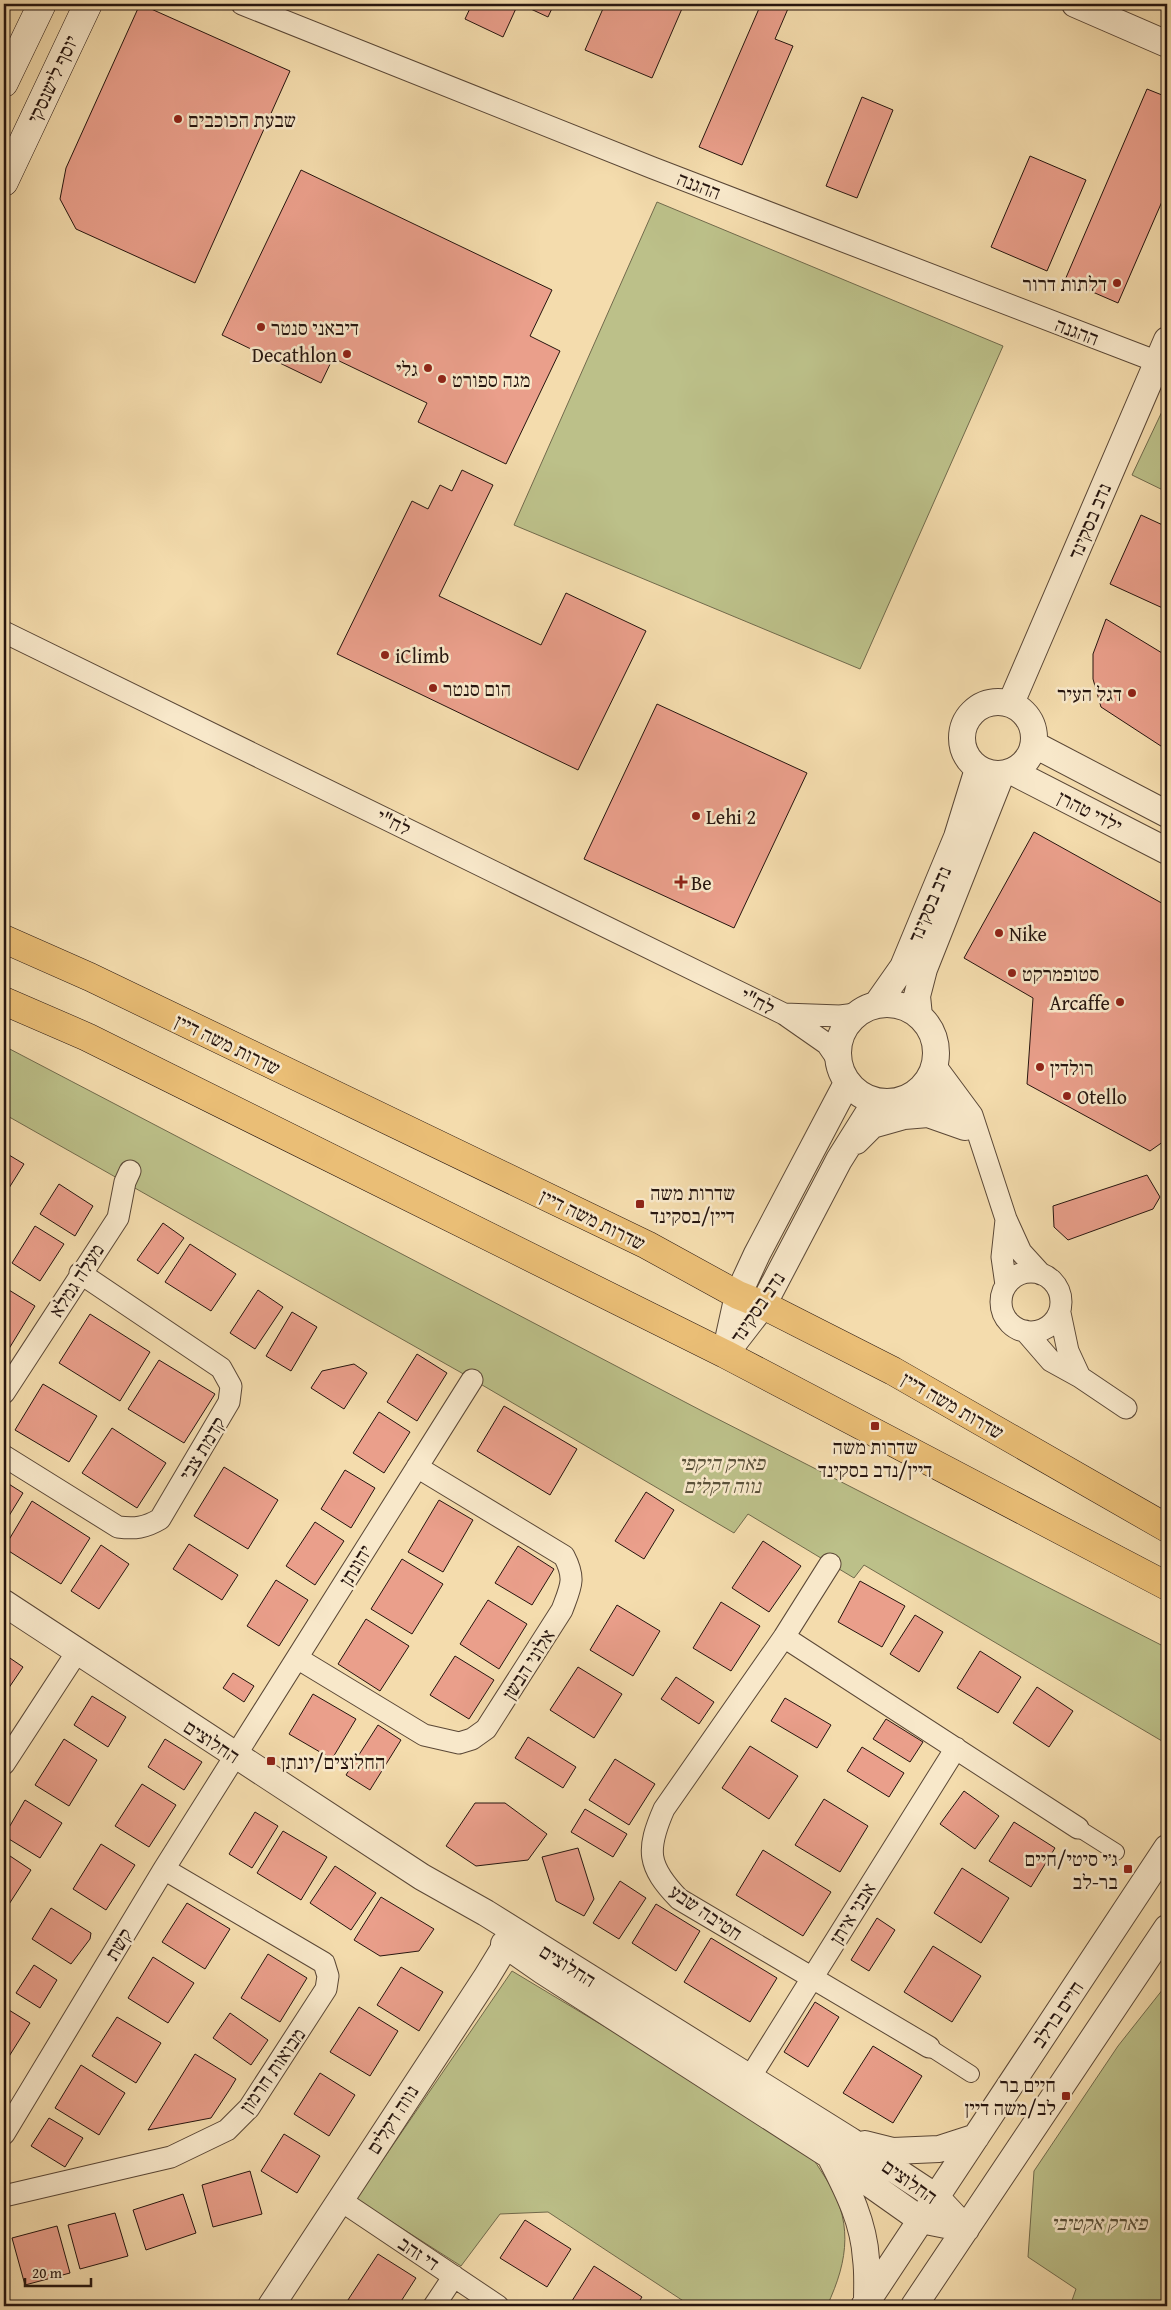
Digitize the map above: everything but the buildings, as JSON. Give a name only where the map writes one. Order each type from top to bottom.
[{"type":"main road","name":"יוסף לישנסקי","points":[[4,83],[42,4]]},
{"type":"main road","name":"יוסף לישנסקי","points":[[4,182],[88,7]]},
{"type":"main road","name":"שדרות משה דיין","points":[[4,940],[99,982],[638,1241],[738,1295],[764,1305],[892,1371],[1167,1528]]},
{"type":"main road","points":[[4,1001],[87,1037],[725,1354],[1162,1584]]},
{"type":"street","name":"ההגנה","points":[[242,4],[662,171],[1162,351]]},
{"type":"street","points":[[1075,4],[1167,44]]},
{"type":"street","name":"נדב בסקינד","points":[[1011,703],[1162,351]]},
{"type":"street","name":"לח\"י","points":[[4,632],[784,1014],[827,1044],[842,1071]]},
{"type":"street","points":[[989,703],[1011,703],[1023,711],[1030,721],[1034,732],[1035,745],[1030,756],[1021,767],[997,772],[969,760],[963,750],[961,738],[963,726],[978,707],[989,703]]},
{"type":"street","name":"ילדי טהרן","points":[[1035,745],[1167,814]]},
{"type":"street","name":"נדב בסקינד","points":[[866,1009],[903,967],[957,836],[997,772]]},
{"type":"street","name":"נדב בסקינד","points":[[918,1016],[917,996],[924,969],[997,772]]},
{"type":"street","name":"ילדי טהרן","points":[[997,772],[1167,850]]},
{"type":"street","points":[[894,1004],[910,1009],[918,1016],[924,1020],[933,1034],[936,1050],[935,1065],[928,1080],[918,1092],[904,1099],[888,1102],[876,1101],[858,1094],[842,1071],[837,1052],[840,1035],[848,1021],[866,1009],[894,1004]]},
{"type":"street","name":"לח\"י","points":[[784,1014],[840,1016],[866,1009]]},
{"type":"street","points":[[935,1065],[972,1114],[984,1145],[988,1166],[1006,1219],[1021,1252],[1041,1274],[1050,1279],[1056,1286],[1060,1295],[1060,1313],[1068,1351],[1080,1377]]},
{"type":"street","name":"נדב בסקינד","points":[[725,1354],[738,1295],[842,1071]]},
{"type":"street","points":[[918,1092],[935,1094],[946,1102],[965,1127],[988,1166]]},
{"type":"street","name":"נדב בסקינד","points":[[725,1354],[764,1305],[844,1152],[876,1101]]},
{"type":"street","points":[[844,1152],[872,1125],[904,1116],[928,1114],[965,1127]]},
{"type":"street","name":"מעלה גמלא","points":[[4,1393],[80,1273],[118,1218],[125,1182],[134,1168]]},
{"type":"street","points":[[1006,1219],[1002,1257],[1006,1285]]},
{"type":"street","name":"קדמת צבי","points":[[4,1456],[118,1527],[134,1529],[147,1527],[160,1518],[229,1402],[232,1386],[221,1368],[80,1273]]},
{"type":"street","points":[[1041,1274],[1022,1273],[1006,1285],[1002,1294],[1003,1313],[1008,1322],[1025,1332],[1051,1361],[1080,1377],[1126,1408]]},
{"type":"street","points":[[1025,1332],[1035,1332],[1044,1329],[1060,1313]]},
{"type":"street","name":"יהונתן","points":[[235,1756],[474,1377]]},
{"type":"street","name":"אלוני הבשן","points":[[297,1658],[424,1735],[459,1743],[472,1740],[486,1729],[562,1610],[569,1592],[572,1572],[564,1556],[417,1467]]},
{"type":"street","name":"חטיבה שבע","points":[[833,1559],[784,1637],[664,1809],[651,1847],[654,1865],[661,1880],[679,1898],[971,2074]]},
{"type":"street","name":"החלוצים","points":[[4,1603],[422,1877],[510,1938],[750,2079],[840,2148],[921,2220],[966,2229]]},
{"type":"street","points":[[784,1637],[1116,1852]]},
{"type":"street","points":[[4,1764],[77,1652]]},
{"type":"street","name":"אבני איתן","points":[[750,2079],[956,1748]]},
{"type":"street","name":"קשת","points":[[4,2134],[164,1869],[235,1756]]},
{"type":"street","name":"חיים ברלב","points":[[865,2304],[1167,1848]]},
{"type":"street","name":"מבואות חרמון","points":[[4,2196],[171,2157],[226,2130],[249,2108],[326,1989],[328,1976],[324,1963],[164,1869]]},
{"type":"street","points":[[914,2306],[1167,1928]]},
{"type":"street","name":"החלוצים","points":[[510,1938],[543,1971],[840,2148],[936,2197],[966,2229]]},
{"type":"street","name":"נווה דקלים","points":[[271,2306],[486,1978],[510,1938]]},
{"type":"street","points":[[865,2304],[866,2258],[862,2229],[849,2192],[840,2148],[893,2151],[939,2149],[976,2136]]},
{"type":"street","name":"די זהב","points":[[340,2200],[498,2306]]},
{"type":"street","points":[[434,2306],[454,2276]]},
{"type":"green space","points":[[657,202],[1003,346],[860,669],[514,525]]},
{"type":"green space","points":[[1167,401],[1167,492],[1132,475]]},
{"type":"green space","name":"פארק היקפי נווה דקלים","points":[[4,1046],[704,1412],[1167,1648],[1167,1744],[864,1565],[854,1578],[748,1514],[734,1533],[460,1372],[4,1114]]},
{"type":"green space","points":[[512,1971],[782,2133],[810,2155],[833,2191],[844,2223],[844,2255],[840,2272],[827,2306],[691,2306],[548,2212],[500,2214],[461,2266],[356,2199]]},
{"type":"green space","name":"פארק אקטיבי","points":[[1167,1984],[1167,2306],[1070,2306],[1076,2289],[1028,2257],[1034,2171],[1118,2046]]},
{"type":"place","name":"שבעת הכוכבים","points":[[178,119]]},
{"type":"place","name":"דלתות דרור","points":[[1117,283]]},
{"type":"place","name":"דיבאני סנטר","points":[[261,327]]},
{"type":"place","name":"Decathlon","points":[[347,354]]},
{"type":"place","name":"גלי","points":[[428,368]]},
{"type":"place","name":"מגה ספורט","points":[[442,379]]},
{"type":"place","name":"iClimb","points":[[385,655]]},
{"type":"place","name":"הום סנטר","points":[[433,688]]},
{"type":"place","name":"דגל העיר","points":[[1132,693]]},
{"type":"place","name":"Lehi 2","points":[[696,816]]},
{"type":"place","name":"Be","points":[[681,882]]},
{"type":"place","name":"Nike","points":[[999,933]]},
{"type":"place","name":"סטופמרקט","points":[[1012,973]]},
{"type":"place","name":"Arcaffe","points":[[1120,1002]]},
{"type":"place","name":"רולדין","points":[[1040,1067]]},
{"type":"place","name":"Otello","points":[[1067,1096]]},
{"type":"place","name":"שדרות משה דיין/בסקינד","points":[[640,1204]]},
{"type":"place","name":"שדרות משה דיין/נדב בסקינד","points":[[875,1426]]},
{"type":"place","name":"החלוצים/יונתן","points":[[271,1761]]},
{"type":"place","name":"ג׳י סיטי/חיים בר-לב","points":[[1128,1869]]},
{"type":"place","name":"חיים בר לב/משה דיין","points":[[1066,2096]]}]
